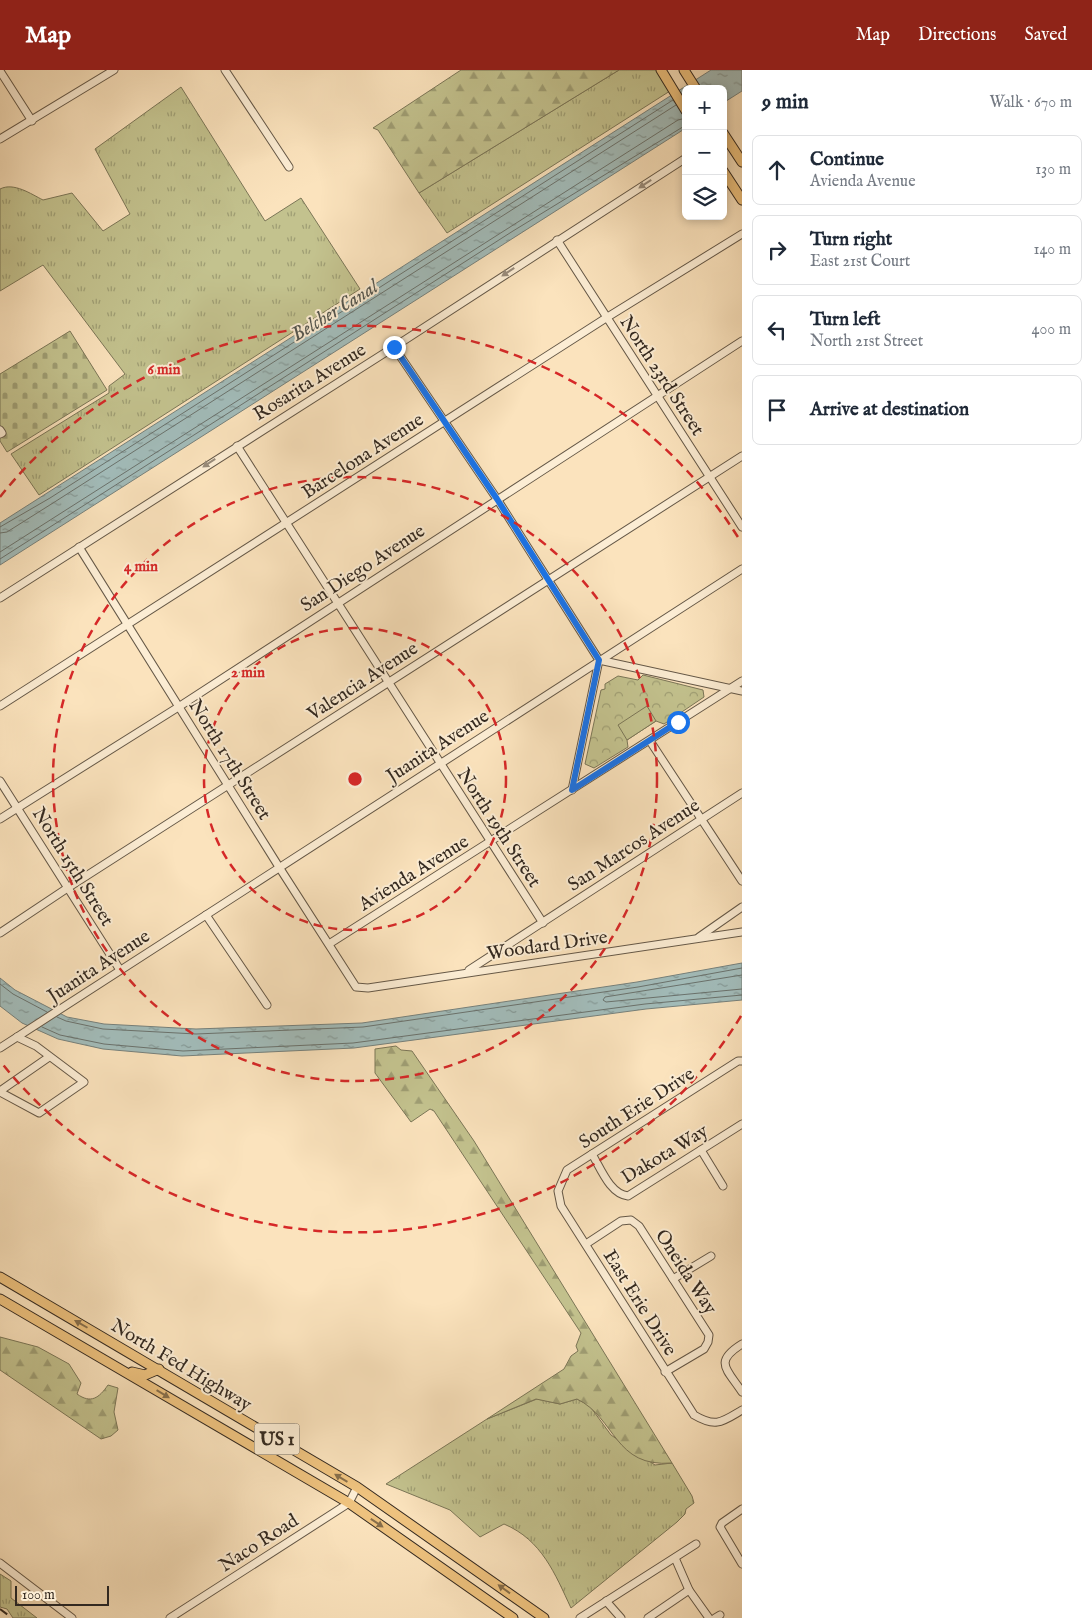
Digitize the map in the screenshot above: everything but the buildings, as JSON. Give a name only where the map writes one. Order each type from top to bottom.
[{"type":"main road","points":[[661,70],[682,103]]},
{"type":"main road","points":[[687,74],[694,85]]},
{"type":"main road","points":[[727,139],[742,162]]},
{"type":"main road","points":[[726,175],[742,200]]},
{"type":"main road","name":"North Fed Highway","points":[[0,1277],[357,1487],[544,1618]]},
{"type":"main road","name":"North Fed Highway","points":[[0,1299],[349,1504],[513,1618]]},
{"type":"main road","points":[[124,1371],[145,1375],[159,1369]]},
{"type":"street","points":[[0,139],[114,70]]},
{"type":"street","points":[[226,70],[289,167]]},
{"type":"street","points":[[0,71],[32,121]]},
{"type":"street","name":"Rosarita Avenue","points":[[0,598],[682,161]]},
{"type":"street","name":"Barcelona Avenue","points":[[0,706],[606,318],[742,234]]},
{"type":"street","name":"North 23rd Street","points":[[557,240],[742,528]]},
{"type":"street","name":"San Diego Avenue","points":[[0,819],[180,706],[656,395],[742,341]]},
{"type":"street","points":[[394,347],[443,422],[497,499],[599,660],[572,790]]},
{"type":"street","name":"North 19th Street","points":[[237,446],[543,923]]},
{"type":"street","name":"Valencia Avenue","points":[[0,934],[69,887],[742,456]]},
{"type":"street","name":"North 17th Street","points":[[79,547],[356,987]]},
{"type":"street","name":"Juanita Avenue","points":[[0,1048],[440,762],[742,569]]},
{"type":"street","points":[[599,660],[742,691]]},
{"type":"street","name":"Avienda Avenue","points":[[329,944],[742,681]]},
{"type":"street","points":[[650,741],[742,881]]},
{"type":"street","name":"North 15th Street","points":[[0,780],[120,970]]},
{"type":"street","name":"San Marcos Avenue","points":[[467,972],[742,793]]},
{"type":"street","points":[[699,938],[742,907]]},
{"type":"street","points":[[206,915],[267,1005]]},
{"type":"street","name":"Woodard Drive","points":[[356,987],[368,988],[742,932]]},
{"type":"street","points":[[17,1037],[36,1046],[84,1082],[39,1113],[0,1091],[49,1057]]},
{"type":"street","name":"South Erie Drive","points":[[558,1191],[567,1170],[738,1061],[742,1061]]},
{"type":"street","name":"Dakota Way","points":[[592,1154],[614,1190],[620,1196],[628,1196],[742,1124]]},
{"type":"street","points":[[701,1150],[723,1186]]},
{"type":"street","name":"East Erie Drive","points":[[558,1191],[561,1206],[694,1415],[706,1423],[720,1423],[742,1410]]},
{"type":"street","name":"Oneida Way","points":[[586,1244],[621,1221],[631,1220],[639,1226],[709,1335],[708,1342],[704,1348],[666,1372]]},
{"type":"street","points":[[673,1280],[711,1256]]},
{"type":"street","points":[[742,1344],[728,1353],[724,1360],[725,1366],[742,1392]]},
{"type":"street","points":[[349,1504],[357,1487]]},
{"type":"street","name":"Naco Road","points":[[170,1618],[349,1504]]},
{"type":"street","points":[[742,1509],[720,1524],[721,1530],[742,1564]]},
{"type":"street","points":[[580,1618],[696,1544]]},
{"type":"street","points":[[675,1558],[689,1590],[709,1618]]},
{"type":"street","points":[[0,1563],[72,1618]]},
{"type":"street","points":[[648,1618],[689,1590]]},
{"type":"street","points":[[606,1601],[621,1618]]},
{"type":"green space","points":[[461,70],[619,70],[419,193],[378,130],[373,128]]},
{"type":"green space","points":[[619,70],[657,70],[670,91],[447,233],[419,193]]},
{"type":"green space","points":[[181,87],[265,221],[301,198],[360,289],[39,495],[11,454],[109,393],[109,386],[125,374],[43,265],[0,291],[0,189],[5,187],[17,188],[43,200],[72,193],[103,231],[130,214],[95,149]]},
{"type":"green space","points":[[70,331],[107,390],[7,452],[0,441],[0,374]]},
{"type":"green space","points":[[643,675],[703,690],[704,697],[664,724],[656,721],[627,740],[628,747],[594,768],[585,764],[601,690],[605,689],[605,684],[618,676],[638,680]]},
{"type":"green space","points":[[647,706],[656,721],[627,740],[618,725]]},
{"type":"green space","points":[[396,1046],[401,1050],[412,1051],[474,1141],[672,1463],[653,1462],[638,1458],[617,1440],[590,1407],[577,1399],[560,1404],[536,1399],[487,1419],[564,1369],[571,1356],[578,1351],[576,1346],[581,1333],[434,1111],[430,1109],[411,1122],[375,1073],[375,1049]]},
{"type":"green space","points":[[0,1337],[38,1347],[69,1364],[81,1383],[77,1394],[86,1399],[98,1396],[108,1385],[118,1388],[114,1412],[118,1430],[111,1436],[101,1439],[0,1370]]},
{"type":"green space","points":[[537,1399],[560,1404],[577,1399],[589,1405],[611,1435],[655,1465],[672,1463],[692,1496],[694,1503],[686,1509],[685,1514],[677,1522],[571,1608],[546,1559],[528,1539],[517,1531],[504,1524],[480,1537],[450,1510],[386,1484],[487,1419]]},
{"type":"green space","points":[[0,1574],[11,1581],[11,1598],[37,1618],[13,1618],[7,1609],[0,1607]]},
{"type":"water","points":[[711,70],[742,70],[742,91],[727,100],[727,85],[687,85]]},
{"type":"water","points":[[682,88],[682,131],[0,565],[0,523]]},
{"type":"water","points":[[742,963],[742,1000],[646,1009],[354,1048],[182,1056],[103,1049],[58,1039],[22,1023],[0,1006],[0,978],[15,990],[67,1017],[104,1024],[196,1029],[362,1023],[637,982]]},
{"type":"railway","points":[[0,1609],[12,1618]]},
{"type":"route","points":[[394,347],[443,422],[497,499],[599,660],[572,790],[678,722]]},
{"type":"water label","name":"Belcher Canal","points":[[334,310]]}]
